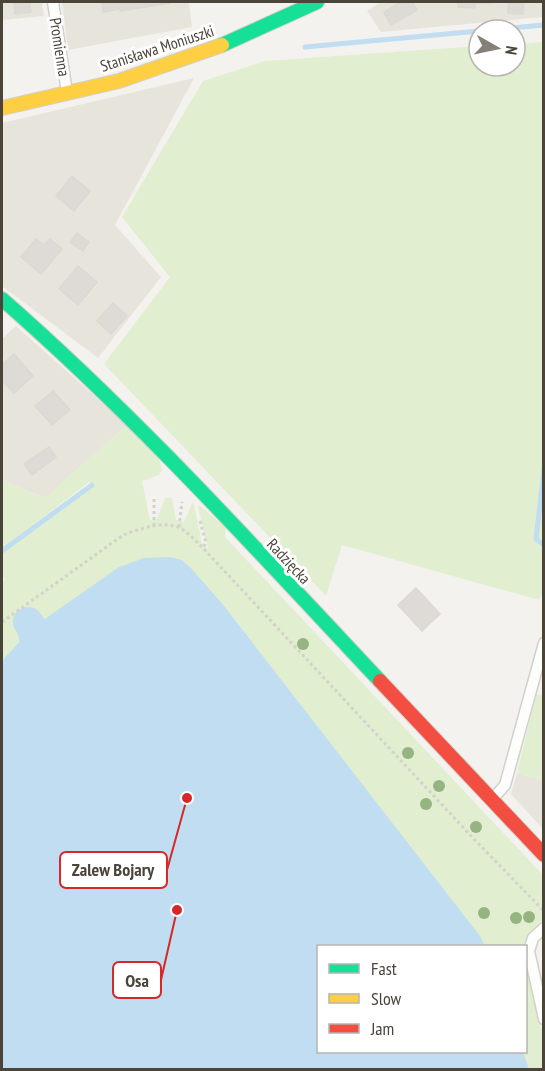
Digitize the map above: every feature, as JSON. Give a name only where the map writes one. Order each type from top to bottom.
[{"type":"street","name":"Stanisława Moniuszki","points":[[2,108],[132,76],[197,55],[317,2]]},
{"type":"street","name":"Radzięcka","points":[[2,299],[66,355],[162,449],[543,855]]},
{"type":"lane","name":"Promienna","points":[[53,2],[67,93]]},
{"type":"lane","points":[[492,801],[505,785],[543,643]]},
{"type":"lane","points":[[543,928],[533,938],[529,951],[543,1019]]},
{"type":"path","points":[[154,500],[154,527]]},
{"type":"path","points":[[179,527],[182,501]]},
{"type":"path","points":[[2,622],[123,535],[141,528],[179,527],[197,542],[543,911]]},
{"type":"shaded area","points":[[2,2],[42,2],[44,16],[2,20]]},
{"type":"shaded area","points":[[62,2],[189,2],[192,27],[68,50]]},
{"type":"shaded area","points":[[381,2],[543,2],[543,17],[467,18],[467,24],[381,32],[367,11]]},
{"type":"shaded area","points":[[194,78],[115,225],[161,277],[98,358],[2,286],[2,123]]},
{"type":"shaded area","points":[[16,326],[127,425],[45,498],[2,480],[2,339]]},
{"type":"shaded area","points":[[517,773],[543,780],[543,829],[511,794]]},
{"type":"green space","points":[[543,42],[543,591],[539,600],[342,545],[326,596],[104,364],[170,277],[122,217],[203,81],[265,61],[467,47],[467,78],[527,78],[527,43]]},
{"type":"green space","points":[[127,425],[159,459],[162,470],[159,475],[142,481],[150,520],[157,519],[165,498],[172,498],[176,520],[184,522],[193,501],[202,543],[208,549],[199,505],[226,528],[225,537],[543,875],[543,919],[528,936],[524,945],[317,945],[317,1053],[527,1053],[527,964],[543,1033],[543,1069],[2,1069],[2,582],[5,580],[2,575],[2,553],[95,485],[89,482],[2,549],[2,480],[45,498]]},
{"type":"green space","points":[[536,694],[543,696],[543,780],[517,773]]},
{"type":"water","points":[[169,557],[182,560],[190,567],[224,606],[480,936],[484,945],[317,945],[317,1053],[523,1053],[529,1069],[2,1069],[2,661],[32,628],[119,567],[144,558]]},
{"type":"building","points":[[14,2],[30,2],[31,12],[15,14]]},
{"type":"building","points":[[102,2],[170,2],[170,3],[103,12]]},
{"type":"building","points":[[401,2],[412,2],[417,10],[391,25],[384,12]]},
{"type":"building","points":[[458,2],[490,3],[475,3],[475,8],[458,7]]},
{"type":"building","points":[[509,2],[524,2],[523,14],[508,13]]},
{"type":"building","points":[[72,176],[90,191],[74,211],[56,196]]},
{"type":"building","points":[[77,233],[89,242],[83,251],[70,242]]},
{"type":"building","points":[[36,239],[44,245],[50,239],[62,249],[41,274],[21,257]]},
{"type":"building","points":[[78,266],[97,282],[78,305],[59,289]]},
{"type":"building","points":[[113,303],[127,316],[111,334],[97,321]]},
{"type":"building","points":[[14,354],[33,376],[14,393],[2,380],[2,365]]},
{"type":"building","points":[[53,391],[70,410],[52,425],[35,406]]},
{"type":"building","points":[[49,447],[56,457],[32,475],[24,464]]},
{"type":"building","points":[[416,588],[440,614],[422,631],[398,605]]},
{"type":"waterway","points":[[527,26],[544,25]]},
{"type":"waterway","points":[[305,47],[467,32]]},
{"type":"waterway","points":[[544,470],[536,539],[544,545]]},
{"type":"waterway","points":[[2,551],[92,485]]},
{"type":"waterway","points":[[28,622],[32,628],[40,669]]},
{"type":"traffic: fast","points":[[222,45],[317,2]]},
{"type":"traffic: fast","points":[[2,299],[101,390],[148,437],[380,681]]},
{"type":"traffic: slow","points":[[2,108],[119,81],[222,45]]},
{"type":"traffic: jam","points":[[380,681],[544,855]]},
{"type":"place","name":"Zalew Bojary","points":[[187,798]]},
{"type":"place","name":"Osa","points":[[177,910]]}]
